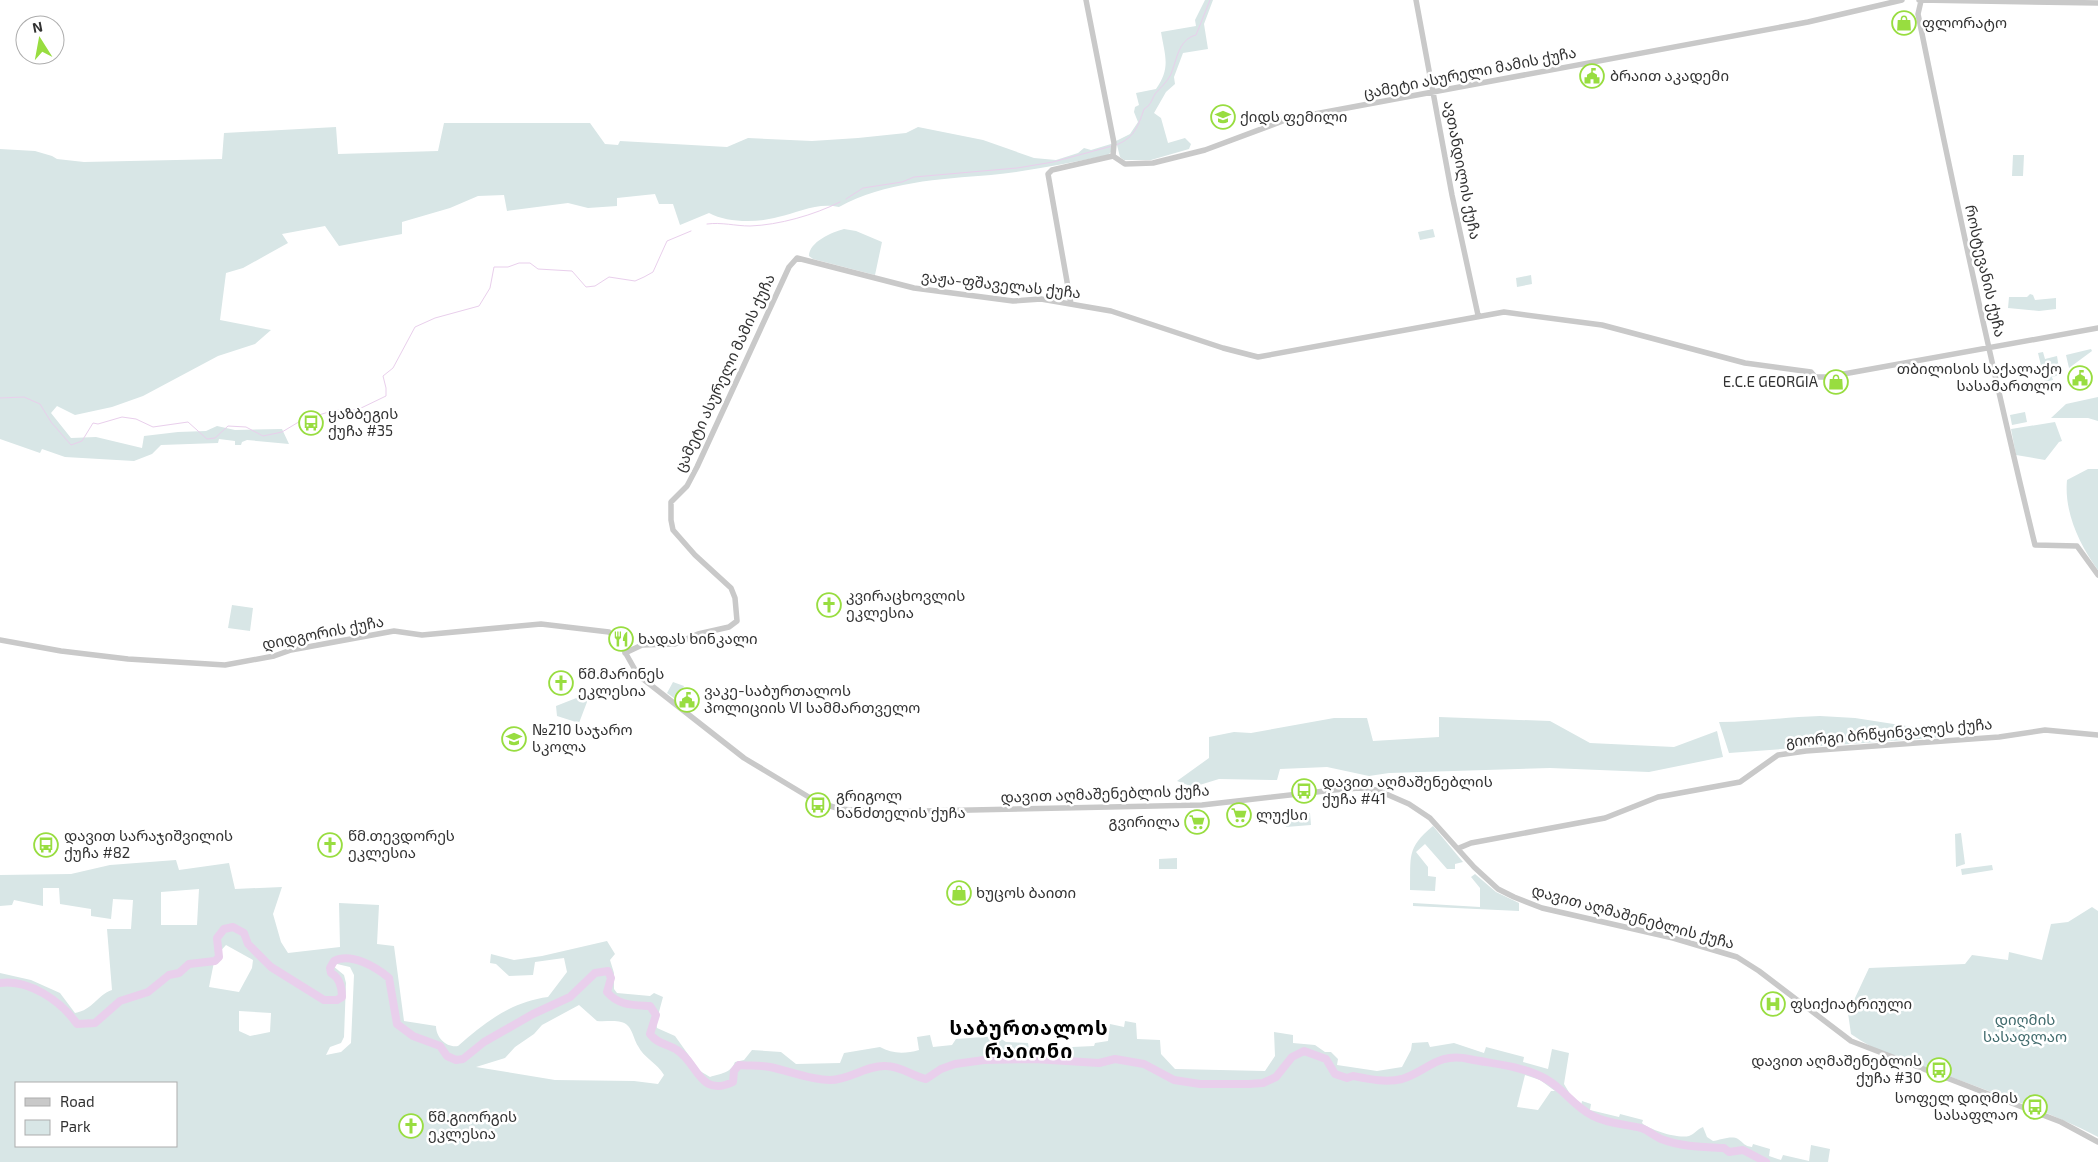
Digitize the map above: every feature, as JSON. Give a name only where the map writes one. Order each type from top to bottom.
[{"type":"street","points":[[1071,304],[1048,177],[1049,171],[1113,156],[1115,146],[1086,0]]},
{"type":"street","name":"ავთანდილის ქუჩა","points":[[1416,0],[1452,195],[1478,315]]},
{"type":"street","name":"ცამეტი ასურელი მამის ქუჩა","points":[[1113,156],[1125,164],[1152,162],[1205,150],[1288,120],[1808,22],[1902,0]]},
{"type":"street","points":[[1920,0],[2098,3]]},
{"type":"street","name":"როსტევანის ქუჩა","points":[[1920,0],[1918,14],[1989,348],[2035,545],[2077,546],[2098,575]]},
{"type":"street","name":"ცამეტი ასურელი მამის ქუჩა","points":[[625,653],[642,645],[674,644],[698,634],[729,628],[736,621],[735,598],[731,588],[694,555],[673,530],[669,512],[671,502],[687,486],[697,467],[789,267],[797,258]]},
{"type":"street","name":"ვაჟა-ფშაველას ქუჩა","points":[[797,258],[914,288],[1013,300],[1041,299],[1111,311],[1223,348],[1258,357],[1478,315]]},
{"type":"street","points":[[1478,315],[1504,312],[1574,320],[1690,347],[1744,363],[1811,372],[1815,377],[1850,373],[1989,348],[2030,338],[2098,328]]},
{"type":"street","name":"დიდგორის ქუჩა","points":[[0,640],[61,651],[128,659],[225,665],[385,632],[422,635],[541,624],[609,632],[621,645],[632,667]]},
{"type":"street","name":"დავით აღმაშენებლის ქუჩა","points":[[632,667],[638,674],[744,758],[817,802],[840,809],[878,812],[1202,806],[1258,797],[1359,788],[1377,790],[1409,804],[1430,818],[1459,848],[1474,867],[1498,889],[1514,897],[1542,908],[1673,938],[1737,957],[1759,971],[1851,1041],[2061,1122],[2098,1142]]},
{"type":"street","name":"გიორგი ბრწყინვალეს ქუჩა","points":[[1459,848],[1471,843],[1605,818],[1658,797],[1740,782],[1778,755],[1806,751],[1999,736],[2044,730],[2098,735]]},
{"type":"green space","points":[[1205,0],[1213,0],[1204,24],[1208,49],[1183,53],[1174,77],[1175,84],[1166,92],[1154,113],[1161,118],[1168,143],[1185,138],[1191,144],[1189,149],[1151,160],[1124,160],[1120,157],[1116,141],[1130,134],[1138,122],[1134,112],[1135,107],[1139,105],[1136,93],[1156,89],[1164,75],[1166,62],[1161,32],[1196,26],[1195,20]]},
{"type":"green space","points":[[444,123],[590,123],[605,144],[618,145],[620,141],[727,147],[748,138],[812,141],[906,133],[918,127],[983,140],[1034,158],[1056,160],[1078,153],[1084,148],[1091,150],[1111,144],[1111,152],[1108,155],[1035,169],[913,183],[875,192],[839,207],[808,208],[761,220],[725,219],[709,213],[680,225],[673,204],[659,204],[655,194],[617,198],[617,206],[588,208],[568,203],[507,211],[504,195],[478,196],[450,208],[402,222],[402,234],[339,246],[325,226],[282,234],[288,243],[243,268],[226,273],[220,320],[271,330],[255,344],[218,356],[143,396],[112,407],[75,415],[57,406],[51,413],[71,438],[96,437],[142,448],[144,436],[206,431],[217,426],[235,430],[282,429],[289,444],[247,440],[242,442],[241,445],[235,445],[235,441],[219,439],[218,443],[161,445],[152,454],[134,461],[65,457],[42,449],[40,453],[0,439],[0,149],[35,151],[57,159],[84,162],[222,159],[224,133],[336,127],[338,154],[438,151]]},
{"type":"green space","points":[[2013,155],[2024,155],[2023,176],[2012,176]]},
{"type":"green space","points":[[844,229],[856,231],[882,242],[875,275],[813,259],[809,256],[810,251],[817,242],[828,235]]},
{"type":"green space","points":[[1433,229],[1435,237],[1420,240],[1418,232]]},
{"type":"green space","points":[[1531,275],[1532,284],[1517,287],[1516,278]]},
{"type":"green space","points":[[2030,294],[2033,295],[2035,300],[2056,298],[2056,309],[2039,311],[2008,308],[2009,297],[2027,297]]},
{"type":"green space","points":[[2091,349],[2092,351],[2069,368],[2066,355]]},
{"type":"green space","points":[[2043,352],[2045,359],[2057,356],[2060,375],[2052,377],[2053,380],[2045,382],[2038,353]]},
{"type":"green space","points":[[2098,397],[2098,421],[2088,418],[2051,418],[2066,404]]},
{"type":"green space","points":[[2025,412],[2027,422],[2012,425],[2010,415]]},
{"type":"green space","points":[[2055,422],[2062,441],[2059,442],[2045,460],[2016,455],[2011,429]]},
{"type":"green space","points":[[2088,469],[2098,469],[2098,570],[2079,539],[2070,516],[2068,504],[2067,480]]},
{"type":"green space","points":[[232,605],[253,608],[250,631],[228,628]]},
{"type":"green space","points":[[673,682],[684,686],[678,701],[667,693]]},
{"type":"green space","points":[[584,695],[587,702],[579,723],[557,716],[556,706]]},
{"type":"green space","points":[[1820,716],[1855,718],[1945,732],[1945,737],[1729,753],[1719,722]]},
{"type":"green space","points":[[1439,717],[1550,721],[1590,743],[1674,747],[1717,731],[1723,757],[1649,772],[1550,768],[1389,773],[1369,776],[1327,767],[1280,769],[1277,780],[1219,779],[1193,787],[1177,781],[1209,758],[1209,737],[1234,732],[1251,733],[1334,718],[1367,718],[1373,741],[1439,737]]},
{"type":"green space","points":[[1310,813],[1311,825],[1286,827],[1285,815]]},
{"type":"green space","points":[[1433,826],[1463,862],[1455,864],[1455,869],[1447,869],[1425,844],[1416,852],[1428,867],[1428,876],[1436,877],[1435,891],[1410,890],[1411,861],[1414,847]]},
{"type":"green space","points":[[1961,833],[1965,864],[1956,867],[1955,834]]},
{"type":"green space","points":[[1177,858],[1177,869],[1159,869],[1159,859]]},
{"type":"green space","points":[[176,860],[179,870],[229,863],[235,889],[282,887],[273,914],[281,942],[288,953],[340,947],[339,903],[379,905],[377,944],[394,946],[404,1021],[436,1026],[440,1038],[446,1044],[454,1046],[458,1046],[478,1029],[510,1008],[548,997],[567,972],[564,958],[535,962],[533,975],[509,976],[496,964],[490,963],[491,954],[514,960],[542,956],[607,941],[615,954],[610,960],[614,973],[614,989],[617,993],[650,996],[654,993],[663,997],[656,1023],[657,1028],[675,1036],[700,1071],[710,1077],[728,1071],[735,1062],[744,1060],[752,1050],[781,1052],[796,1064],[840,1063],[844,1053],[880,1047],[904,1053],[919,1050],[917,1037],[930,1035],[933,1047],[952,1045],[956,1039],[997,1036],[1006,1042],[1028,1043],[1029,1049],[1094,1046],[1095,1043],[1108,1041],[1110,1024],[1124,1027],[1125,1021],[1136,1023],[1137,1039],[1160,1040],[1161,1054],[1175,1069],[1265,1071],[1275,1056],[1274,1032],[1293,1035],[1293,1043],[1315,1045],[1325,1052],[1331,1052],[1338,1059],[1337,1065],[1377,1071],[1402,1067],[1411,1050],[1412,1043],[1428,1042],[1430,1047],[1454,1043],[1484,1053],[1486,1047],[1524,1057],[1523,1062],[1548,1069],[1552,1049],[1569,1053],[1564,1084],[1573,1099],[1581,1106],[1582,1101],[1591,1104],[1590,1110],[1619,1117],[1620,1114],[1643,1120],[1642,1123],[1651,1128],[1684,1137],[1693,1134],[1703,1127],[1707,1137],[1713,1141],[1735,1138],[1747,1146],[1752,1147],[1753,1144],[1770,1149],[1769,1156],[1781,1160],[1783,1155],[1809,1161],[1811,1145],[1830,1149],[1828,1162],[0,1162],[0,973],[31,980],[60,993],[75,1013],[81,1011],[112,990],[107,929],[131,929],[133,900],[113,899],[111,919],[91,916],[91,909],[60,904],[59,888],[43,888],[43,906],[14,900],[12,905],[0,906],[0,875],[71,874],[110,865]],"holes":[[[199,889],[197,925],[161,925],[161,892]],[[226,945],[253,960],[252,968],[239,992],[209,987],[215,957]],[[337,964],[350,967],[354,975],[351,1043],[341,1052],[326,1055],[330,1047],[341,1043],[344,1037],[346,983],[344,975],[333,966]],[[579,1005],[597,1021],[625,1023],[628,1025],[641,1050],[664,1075],[658,1084],[634,1081],[555,1080],[476,1067],[505,1058],[515,1047],[534,1034],[542,1025]],[[239,1011],[271,1013],[270,1032],[250,1036],[239,1031]],[[1525,1075],[1540,1080],[1555,1091],[1551,1091],[1538,1110],[1517,1107]]]},
{"type":"green space","points":[[1992,865],[1993,870],[1962,875],[1961,869]]},
{"type":"green space","points":[[1475,874],[1496,892],[1519,903],[1519,911],[1413,906],[1413,903],[1480,907],[1480,888],[1471,877]]},
{"type":"green space","name":"დიღმის სასაფლაო","points":[[2092,907],[2098,911],[2098,1137],[2038,1110],[1891,1056],[1851,1034],[1848,1013],[1869,968],[1965,964],[1972,955],[2008,960],[2009,952],[2042,960],[2051,924],[2068,922]]},
{"type":"waterway","points":[[1116,145],[1131,135],[1140,121],[1144,109],[1150,104],[1155,94],[1170,76],[1181,46],[1196,35],[1210,0]]},
{"type":"waterway","points":[[846,199],[863,188],[902,182],[914,177],[1017,168],[1053,162],[1112,146]]},
{"type":"waterway","points":[[707,224],[718,223],[750,226],[773,224],[808,215],[840,202]]},
{"type":"waterway","points":[[306,419],[335,410],[357,410],[386,396],[383,376],[393,368],[415,327],[435,318],[479,306],[490,288],[494,267],[508,267],[519,263],[530,263],[538,269],[572,271],[586,287],[595,286],[609,277],[635,281],[653,272],[667,241],[691,231]]},
{"type":"waterway","points":[[0,398],[24,397],[40,404],[51,422],[71,445],[82,441],[93,423],[98,424],[122,417],[136,419],[153,427],[188,422],[207,439],[215,438],[228,426],[246,427],[263,436],[282,432],[302,420]]},
{"type":"waterway","points":[[0,983],[22,984],[33,988],[62,1007],[77,1024],[95,1023],[120,1001],[148,992],[169,975],[179,973],[189,964],[215,961],[219,957],[217,938],[224,929],[233,927],[244,933],[248,944],[271,967],[324,1000],[337,1000],[342,997],[340,983],[337,977],[331,973],[330,968],[334,961],[348,958],[363,962],[377,969],[389,978],[397,1024],[413,1036],[440,1046],[447,1056],[456,1060],[463,1059],[484,1042],[533,1014],[570,997],[595,973],[608,971],[611,978],[607,992],[621,1002],[650,1006],[656,1015],[650,1034],[656,1040],[677,1050],[700,1077],[713,1086],[722,1086],[733,1082],[734,1071],[739,1065],[770,1067],[822,1080],[844,1078],[879,1066],[891,1066],[926,1079],[941,1069],[955,1064],[984,1060],[1034,1059],[1099,1063],[1115,1059],[1144,1064],[1174,1080],[1200,1084],[1249,1084],[1263,1083],[1276,1077],[1292,1057],[1304,1051],[1326,1059],[1335,1074],[1347,1078],[1353,1076],[1390,1081],[1411,1076],[1441,1060],[1458,1058],[1528,1071],[1552,1083],[1586,1112],[1599,1119],[1641,1128],[1661,1139],[1677,1144],[1724,1148],[1729,1152],[1743,1150],[1766,1162]]},
{"type":"place","name":"ფლორატო","points":[[1904,23]]},
{"type":"place","name":"ბრაით აკადემი","points":[[1592,76]]},
{"type":"place","name":"ქიდს ფემილი","points":[[1223,117]]},
{"type":"place","name":"თბილისის საქალაქო სასამართლო","points":[[2080,378]]},
{"type":"place","name":"E.C.E GEORGIA","points":[[1836,382]]},
{"type":"place","name":"ყაზბეგის ქუჩა #35","points":[[311,423]]},
{"type":"place","name":"კვირაცხოვლის ეკლესია","points":[[829,605]]},
{"type":"place","name":"ხადას ხინკალი","points":[[621,639]]},
{"type":"place","name":"წმ.მარინეს ეკლესია","points":[[561,683]]},
{"type":"place","name":"ვაკე-საბურთალოს პოლიციის VI სამმართველო","points":[[687,700]]},
{"type":"place","name":"№210 საჯარო სკოლა","points":[[514,739]]},
{"type":"place","name":"დავით აღმაშენებლის ქუჩა #41","points":[[1304,791]]},
{"type":"place","name":"გრიგოლ ხანძთელის ქუჩა","points":[[818,805]]},
{"type":"place","name":"ლუქსი","points":[[1239,815]]},
{"type":"place","name":"გვირილა","points":[[1197,822]]},
{"type":"place","name":"დავით სარაჯიშვილის ქუჩა #82","points":[[46,845]]},
{"type":"place","name":"წმ.თევდორეს ეკლესია","points":[[330,845]]},
{"type":"place","name":"ხუცოს ბაითი","points":[[959,893]]},
{"type":"place","name":"ფსიქიატრიული","points":[[1773,1004]]},
{"type":"place","name":"დავით აღმაშენებლის ქუჩა #30","points":[[1939,1070]]},
{"type":"place","name":"სოფელ დიღმის სასაფლაო","points":[[2035,1107]]},
{"type":"place","name":"წმ.გიორგის ეკლესია","points":[[411,1126]]},
{"type":"district","name":"საბურთალოს რაიონი","points":[[1029,1040]]}]
